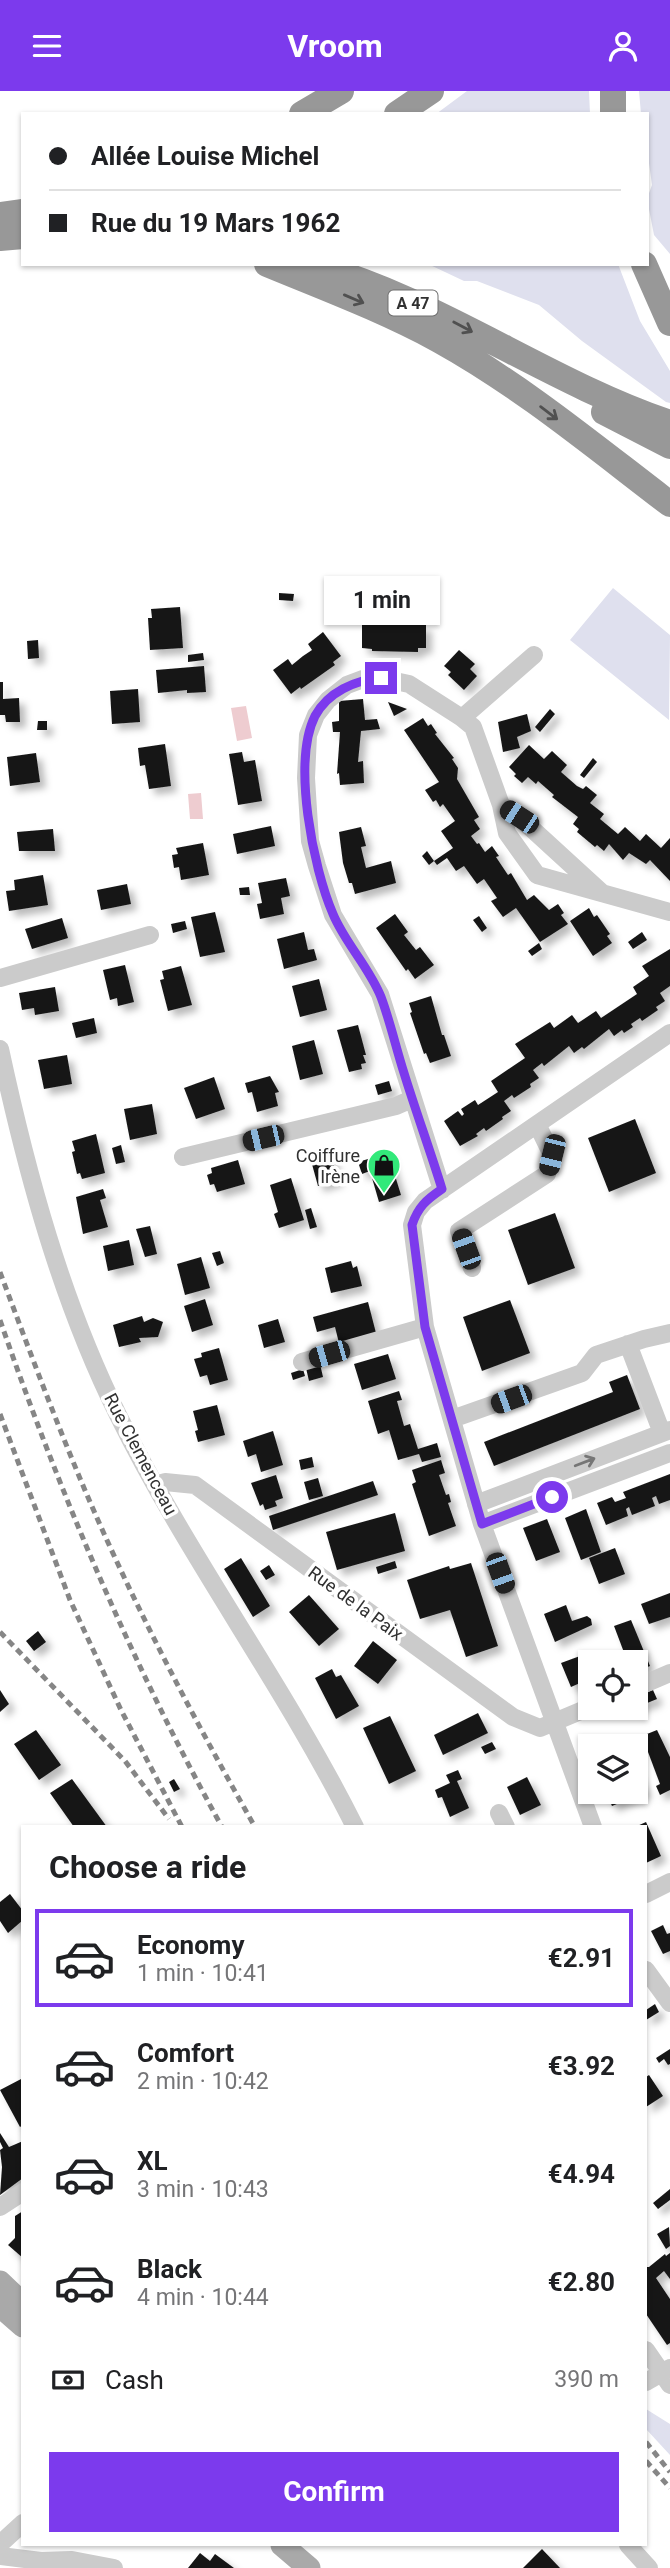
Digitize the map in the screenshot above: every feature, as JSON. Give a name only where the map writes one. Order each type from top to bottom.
[{"type":"highway","points":[[305,112],[341,91]]},
{"type":"highway","points":[[400,112],[430,91]]},
{"type":"highway","points":[[613,91],[613,112]]},
{"type":"highway","points":[[11,218],[21,233]]},
{"type":"highway","points":[[272,266],[393,316],[478,363],[515,387],[670,504]]},
{"type":"highway","name":"A 47","points":[[316,266],[359,279],[416,304],[511,353]]},
{"type":"highway","points":[[645,266],[670,323]]},
{"type":"highway","points":[[511,353],[619,403],[670,422]]},
{"type":"highway","points":[[511,353],[594,406],[670,446]]},
{"type":"main road","points":[[0,2282],[21,2302]]},
{"type":"main road","points":[[0,2293],[21,2313]]},
{"type":"main road","points":[[0,2306],[21,2324]]},
{"type":"main road","points":[[283,2546],[309,2568]]},
{"type":"main road","points":[[300,2546],[315,2568]]},
{"type":"street","points":[[462,718],[534,655]]},
{"type":"street","points":[[442,1189],[380,994],[333,915],[310,841],[306,778],[308,735],[316,715],[328,700],[347,685],[363,680],[381,678],[409,684],[473,727],[501,805],[507,833],[537,875],[670,912]]},
{"type":"street","points":[[501,805],[519,817],[603,894]]},
{"type":"street","points":[[0,978],[150,935]]},
{"type":"street","points":[[592,1825],[482,1524],[425,1327],[412,1225],[416,1212],[425,1201],[670,1033]]},
{"type":"street","name":"Rue Clemenceau","points":[[0,1049],[23,1154],[74,1313],[117,1414],[155,1485],[327,1771],[354,1825]]},
{"type":"street","points":[[183,1157],[396,1106],[412,1098]]},
{"type":"street","points":[[472,1268],[459,1231],[547,1174],[552,1155],[537,1124]]},
{"type":"street","points":[[302,1362],[425,1327]]},
{"type":"street","points":[[452,1419],[582,1373],[597,1355],[670,1333]]},
{"type":"street","points":[[476,1504],[666,1431],[628,1345]]},
{"type":"street","points":[[482,1524],[670,1453]]},
{"type":"street","name":"Rue de la Paix","points":[[155,1485],[165,1482],[195,1485],[513,1717],[540,1728],[555,1722]]},
{"type":"street","points":[[648,1682],[670,1673]]},
{"type":"street","points":[[555,1722],[578,1712]]},
{"type":"street","points":[[647,1894],[670,1882]]},
{"type":"street","points":[[647,1971],[670,2003]]},
{"type":"street","points":[[0,2207],[21,2193]]},
{"type":"street","points":[[647,2352],[661,2377]]},
{"type":"street","points":[[0,2544],[21,2525]]},
{"type":"street","points":[[629,2546],[649,2568]]},
{"type":"street","points":[[0,2556],[41,2561],[72,2560],[114,2568]]},
{"type":"shaded area","points":[[467,91],[589,91],[590,112],[439,112]]},
{"type":"shaded area","points":[[639,91],[670,91],[670,254],[654,235],[649,209],[652,185],[649,163],[649,112],[641,112]]},
{"type":"shaded area","points":[[432,266],[619,266],[640,321],[670,371],[670,403],[582,341],[539,305],[477,281],[464,281]]},
{"type":"shaded area","points":[[613,588],[670,635],[669,720],[570,640]]},
{"type":"shaded area","points":[[246,706],[252,738],[237,741],[231,708]]},
{"type":"shaded area","points":[[201,793],[203,819],[190,819],[188,794]]},
{"type":"shaded area","points":[[647,2410],[670,2424],[670,2455],[647,2430]]},
{"type":"building","points":[[279,593],[294,594],[293,601],[279,600]]},
{"type":"building","points":[[180,607],[183,648],[150,650],[148,618],[152,618],[151,609]]},
{"type":"building","points":[[384,621],[394,622],[394,625],[426,625],[426,648],[418,648],[418,652],[372,651],[362,648],[362,624],[384,624]]},
{"type":"building","points":[[323,632],[341,656],[333,662],[335,665],[291,694],[273,670],[288,659],[292,665],[312,650],[308,644]]},
{"type":"building","points":[[38,640],[39,658],[28,659],[27,641]]},
{"type":"building","points":[[459,650],[475,664],[470,669],[477,676],[464,690],[448,675],[451,672],[444,666]]},
{"type":"building","points":[[203,653],[204,660],[188,662],[188,655]]},
{"type":"building","points":[[204,666],[206,692],[187,693],[187,690],[158,693],[156,670]]},
{"type":"building","points":[[0,682],[3,682],[3,699],[19,698],[20,722],[6,722],[5,715],[0,715]]},
{"type":"building","points":[[138,689],[140,722],[112,724],[110,691]]},
{"type":"building","points":[[363,699],[365,720],[377,719],[380,729],[361,731],[358,762],[363,761],[364,783],[340,785],[339,773],[337,774],[340,732],[333,732],[332,722],[339,721],[339,701]]},
{"type":"building","points":[[388,702],[407,709],[394,716]]},
{"type":"building","points":[[550,709],[555,714],[540,732],[535,727]]},
{"type":"building","points":[[527,714],[531,731],[517,737],[520,748],[503,752],[498,722]]},
{"type":"building","points":[[423,718],[428,726],[431,724],[437,733],[435,734],[454,758],[452,759],[458,768],[457,779],[479,817],[474,820],[480,829],[471,836],[485,852],[492,846],[499,856],[496,857],[508,875],[511,873],[527,900],[534,895],[549,910],[558,904],[564,913],[561,915],[568,924],[540,942],[516,908],[503,917],[491,901],[497,898],[484,879],[477,884],[464,866],[456,871],[447,858],[437,865],[434,861],[453,848],[441,831],[455,821],[443,804],[440,807],[436,800],[433,802],[425,790],[439,782],[404,730]]},
{"type":"building","points":[[38,721],[47,721],[47,730],[37,730]]},
{"type":"building","points":[[165,744],[171,786],[149,789],[145,765],[140,766],[138,748]]},
{"type":"building","points":[[529,745],[544,759],[552,751],[567,765],[561,772],[577,786],[583,789],[586,786],[597,795],[590,803],[604,814],[600,819],[618,834],[625,827],[640,841],[646,834],[661,848],[670,838],[670,881],[650,860],[646,864],[629,853],[623,860],[609,844],[604,851],[597,845],[595,847],[577,832],[579,829],[573,824],[578,817],[552,797],[554,795],[538,781],[536,784],[528,777],[522,783],[514,776],[516,774],[509,767]]},
{"type":"building","points":[[242,752],[244,762],[255,760],[262,801],[238,805],[229,754]]},
{"type":"building","points":[[36,753],[40,782],[10,786],[7,757]]},
{"type":"building","points":[[593,758],[597,762],[584,778],[580,775]]},
{"type":"building","points":[[271,826],[275,846],[237,854],[233,834]]},
{"type":"building","points":[[361,827],[366,846],[361,847],[366,868],[391,861],[396,883],[355,894],[343,863],[339,832]]},
{"type":"building","points":[[53,829],[55,851],[19,851],[17,832]]},
{"type":"building","points":[[203,843],[209,875],[181,880],[179,867],[174,868],[172,855],[178,854],[176,848]]},
{"type":"building","points":[[427,851],[434,861],[429,865],[422,856]]},
{"type":"building","points":[[43,875],[48,905],[9,911],[6,891],[15,890],[14,880]]},
{"type":"building","points":[[286,878],[290,896],[281,898],[284,914],[260,919],[257,904],[262,903],[258,883]]},
{"type":"building","points":[[127,884],[131,904],[101,910],[97,890]]},
{"type":"building","points":[[249,887],[250,895],[240,895],[239,888]]},
{"type":"building","points":[[589,908],[610,934],[607,936],[612,943],[593,956],[570,921]]},
{"type":"building","points":[[215,912],[225,952],[200,957],[191,917]]},
{"type":"building","points":[[395,914],[408,932],[404,935],[416,950],[420,947],[434,965],[415,979],[408,969],[406,971],[376,928]]},
{"type":"building","points":[[479,916],[487,928],[482,932],[473,920]]},
{"type":"building","points":[[62,918],[68,938],[32,949],[25,929]]},
{"type":"building","points":[[185,921],[187,929],[173,933],[171,924]]},
{"type":"building","points":[[304,932],[308,950],[314,949],[317,960],[284,969],[277,939]]},
{"type":"building","points":[[642,932],[647,940],[633,949],[628,942]]},
{"type":"building","points":[[539,943],[542,949],[532,956],[528,951]]},
{"type":"building","points":[[670,949],[670,986],[660,993],[665,1001],[656,1007],[658,1010],[642,1021],[640,1018],[631,1024],[633,1027],[624,1033],[622,1030],[614,1036],[609,1029],[584,1049],[582,1047],[574,1053],[569,1046],[544,1066],[542,1063],[533,1070],[539,1078],[530,1084],[531,1087],[504,1101],[511,1111],[486,1131],[484,1128],[476,1134],[478,1136],[460,1146],[444,1121],[458,1111],[462,1116],[464,1114],[461,1109],[475,1100],[478,1105],[498,1092],[491,1081],[525,1058],[515,1044],[550,1022],[554,1028],[572,1015],[578,1023],[596,1011],[601,1018],[637,994],[633,987],[649,976],[642,966]]},
{"type":"building","points":[[125,965],[134,1002],[118,1006],[117,998],[110,1000],[103,970]]},
{"type":"building","points":[[181,966],[192,1005],[168,1011],[160,980],[164,979],[162,971]]},
{"type":"building","points":[[319,979],[327,1010],[300,1017],[292,986]]},
{"type":"building","points":[[55,987],[59,1011],[35,1015],[34,1008],[22,1010],[19,993]]},
{"type":"building","points":[[431,996],[451,1056],[430,1063],[426,1053],[424,1054],[409,1003]]},
{"type":"building","points":[[94,1018],[97,1033],[76,1038],[72,1023]]},
{"type":"building","points":[[358,1025],[366,1063],[361,1064],[362,1069],[349,1072],[337,1030]]},
{"type":"building","points":[[314,1040],[323,1074],[300,1080],[292,1046]]},
{"type":"building","points":[[67,1055],[72,1084],[44,1089],[38,1060]]},
{"type":"building","points":[[270,1076],[279,1092],[275,1093],[278,1106],[257,1112],[252,1092],[248,1093],[245,1083]]},
{"type":"building","points":[[214,1077],[225,1109],[196,1119],[184,1088]]},
{"type":"building","points":[[389,1081],[392,1091],[378,1095],[375,1085]]},
{"type":"building","points":[[152,1104],[157,1134],[130,1140],[124,1109]]},
{"type":"building","points":[[635,1119],[656,1173],[609,1192],[588,1138]]},
{"type":"building","points":[[96,1134],[105,1173],[82,1179],[80,1173],[77,1174],[72,1141]]},
{"type":"building","points":[[121,1145],[125,1162],[116,1164],[112,1148]]},
{"type":"building","points":[[330,1151],[338,1180],[318,1186],[310,1157]]},
{"type":"building","points":[[388,1153],[401,1195],[379,1202],[370,1171],[362,1174],[358,1162]]},
{"type":"building","points":[[238,1160],[245,1184],[217,1192],[214,1184],[210,1185],[207,1175],[212,1173],[211,1168]]},
{"type":"building","points":[[291,1178],[304,1220],[279,1228],[274,1214],[278,1212],[270,1185]]},
{"type":"building","points":[[103,1189],[106,1198],[100,1200],[108,1227],[83,1234],[76,1197]]},
{"type":"building","points":[[311,1208],[317,1227],[310,1229],[305,1210]]},
{"type":"building","points":[[555,1213],[575,1268],[528,1285],[508,1230]]},
{"type":"building","points":[[150,1226],[157,1254],[145,1257],[136,1229]]},
{"type":"building","points":[[129,1240],[134,1265],[108,1271],[103,1246]]},
{"type":"building","points":[[220,1251],[224,1263],[217,1266],[212,1253]]},
{"type":"building","points":[[201,1257],[210,1288],[185,1295],[177,1264]]},
{"type":"building","points":[[351,1261],[353,1268],[357,1266],[362,1286],[331,1293],[325,1268]]},
{"type":"building","points":[[205,1299],[213,1325],[192,1332],[184,1306]]},
{"type":"building","points":[[510,1300],[530,1353],[482,1371],[463,1317]]},
{"type":"building","points":[[368,1302],[376,1333],[339,1343],[335,1327],[317,1332],[313,1317]]},
{"type":"building","points":[[142,1316],[144,1322],[153,1318],[163,1322],[158,1337],[139,1338],[141,1342],[119,1347],[113,1325]]},
{"type":"building","points":[[278,1319],[285,1342],[264,1348],[258,1325]]},
{"type":"building","points":[[219,1348],[228,1380],[210,1385],[207,1375],[200,1377],[194,1359],[202,1357],[201,1353]]},
{"type":"building","points":[[388,1354],[396,1379],[362,1390],[354,1364]]},
{"type":"building","points":[[320,1364],[323,1377],[309,1381],[306,1368]]},
{"type":"building","points":[[303,1369],[305,1376],[293,1380],[291,1373]]},
{"type":"building","points":[[627,1375],[640,1409],[494,1466],[484,1442],[613,1392],[609,1382]]},
{"type":"building","points":[[399,1391],[402,1400],[397,1401],[404,1426],[410,1424],[418,1449],[437,1443],[441,1457],[422,1462],[419,1454],[398,1460],[389,1430],[378,1434],[368,1401]]},
{"type":"building","points":[[217,1405],[225,1435],[198,1442],[193,1411]]},
{"type":"building","points":[[273,1431],[283,1465],[261,1472],[256,1454],[248,1457],[243,1441]]},
{"type":"building","points":[[312,1457],[314,1467],[301,1470],[299,1460]]},
{"type":"building","points":[[441,1460],[445,1473],[439,1475],[446,1495],[449,1494],[451,1502],[448,1503],[456,1526],[429,1536],[412,1484],[416,1482],[412,1470]]},
{"type":"building","points":[[670,1474],[670,1500],[659,1504],[656,1496],[652,1498],[655,1506],[632,1515],[629,1507],[626,1509],[628,1516],[606,1525],[597,1503],[612,1497],[615,1502],[626,1498],[623,1492]]},
{"type":"building","points":[[276,1475],[283,1498],[275,1501],[277,1506],[265,1510],[263,1504],[260,1506],[251,1483]]},
{"type":"building","points":[[318,1478],[323,1496],[309,1500],[304,1482]]},
{"type":"building","points":[[373,1481],[378,1495],[273,1530],[269,1516]]},
{"type":"building","points":[[586,1509],[601,1552],[581,1560],[565,1518]]},
{"type":"building","points":[[395,1513],[405,1551],[337,1570],[326,1532]]},
{"type":"building","points":[[547,1519],[560,1552],[536,1561],[523,1528]]},
{"type":"building","points":[[615,1548],[625,1574],[599,1584],[589,1558]]},
{"type":"building","points":[[241,1558],[270,1606],[253,1617],[224,1569]]},
{"type":"building","points":[[395,1561],[397,1568],[378,1574],[376,1567]]},
{"type":"building","points":[[471,1563],[498,1646],[466,1657],[450,1610],[420,1619],[407,1580],[449,1566],[450,1569]]},
{"type":"building","points":[[269,1565],[275,1575],[266,1580],[260,1571]]},
{"type":"building","points":[[670,1593],[670,1617],[649,1624],[641,1604]]},
{"type":"building","points":[[309,1595],[339,1629],[319,1646],[289,1612]]},
{"type":"building","points":[[566,1605],[572,1621],[587,1616],[592,1625],[555,1642],[544,1614]]},
{"type":"building","points":[[631,1620],[643,1650],[623,1650],[614,1626]]},
{"type":"building","points":[[38,1631],[46,1642],[34,1651],[26,1641]]},
{"type":"building","points":[[373,1641],[397,1660],[378,1684],[354,1666]]},
{"type":"building","points":[[578,1657],[578,1684],[571,1687],[561,1663]]},
{"type":"building","points":[[332,1669],[336,1677],[341,1675],[359,1706],[336,1719],[315,1678]]},
{"type":"building","points":[[0,1690],[9,1704],[0,1712]]},
{"type":"building","points":[[653,1690],[657,1699],[648,1703],[648,1692]]},
{"type":"building","points":[[478,1713],[488,1733],[443,1755],[434,1735]]},
{"type":"building","points":[[390,1716],[416,1771],[389,1784],[363,1728]]},
{"type":"building","points":[[36,1730],[61,1765],[39,1780],[14,1744]]},
{"type":"building","points":[[657,1730],[670,1757],[670,1790],[660,1795],[656,1786],[660,1784],[648,1752],[647,1734]]},
{"type":"building","points":[[492,1742],[496,1749],[485,1754],[481,1747]]},
{"type":"building","points":[[458,1770],[462,1779],[457,1781],[469,1808],[450,1817],[442,1797],[438,1798],[435,1790],[450,1783],[446,1775]]},
{"type":"building","points":[[527,1777],[541,1805],[520,1815],[507,1787]]},
{"type":"building","points":[[72,1779],[106,1825],[73,1825],[50,1793]]},
{"type":"building","points":[[174,1779],[180,1789],[174,1792],[169,1782]]},
{"type":"building","points":[[646,1822],[661,1856],[647,1863],[647,1825],[639,1825]]},
{"type":"building","points":[[10,1894],[21,1908],[21,1922],[8,1933],[0,1921],[0,1902]]},
{"type":"building","points":[[663,1925],[667,1934],[670,1933],[670,1951],[663,1954],[651,1931]]},
{"type":"building","points":[[655,2004],[659,2012],[647,2019],[647,2009]]},
{"type":"building","points":[[670,2049],[670,2064],[664,2059],[659,2063],[656,2058]]},
{"type":"building","points":[[649,2075],[663,2096],[647,2106]]},
{"type":"building","points":[[21,2079],[20,2127],[0,2090]]},
{"type":"building","points":[[0,2133],[9,2147],[21,2142],[21,2179],[0,2195],[0,2150],[3,2148]]},
{"type":"building","points":[[670,2189],[670,2200],[658,2209],[653,2203]]},
{"type":"building","points":[[21,2212],[21,2256],[8,2245],[15,2238],[15,2216]]},
{"type":"building","points":[[669,2227],[670,2246],[666,2249],[657,2234]]},
{"type":"building","points":[[670,2253],[670,2279],[664,2271],[656,2278],[670,2299],[670,2343],[667,2345],[647,2315],[647,2267],[665,2254],[666,2256]]},
{"type":"building","points":[[542,2549],[560,2568],[523,2568]]},
{"type":"building","points":[[200,2553],[210,2561],[215,2554],[234,2568],[188,2568]]},
{"type":"railway","points":[[0,1272],[64,1440],[125,1580],[166,1663],[254,1825]]},
{"type":"railway","points":[[0,1320],[47,1450],[100,1578],[158,1704],[221,1825]]},
{"type":"railway","points":[[0,1414],[70,1600],[121,1710],[181,1825]]},
{"type":"railway","points":[[0,1632],[125,1761],[169,1819]]},
{"type":"railway","points":[[647,2443],[670,2472]]},
{"type":"railway","points":[[647,2462],[670,2488]]},
{"type":"place","name":"Coiffure Irène","points":[[384,1195]]},
{"type":"route","points":[[381,678],[347,685],[328,700],[316,715],[308,735],[306,778],[310,841],[333,915],[380,994],[442,1189],[425,1201],[416,1212],[412,1225],[425,1327],[482,1524],[552,1497]]}]
